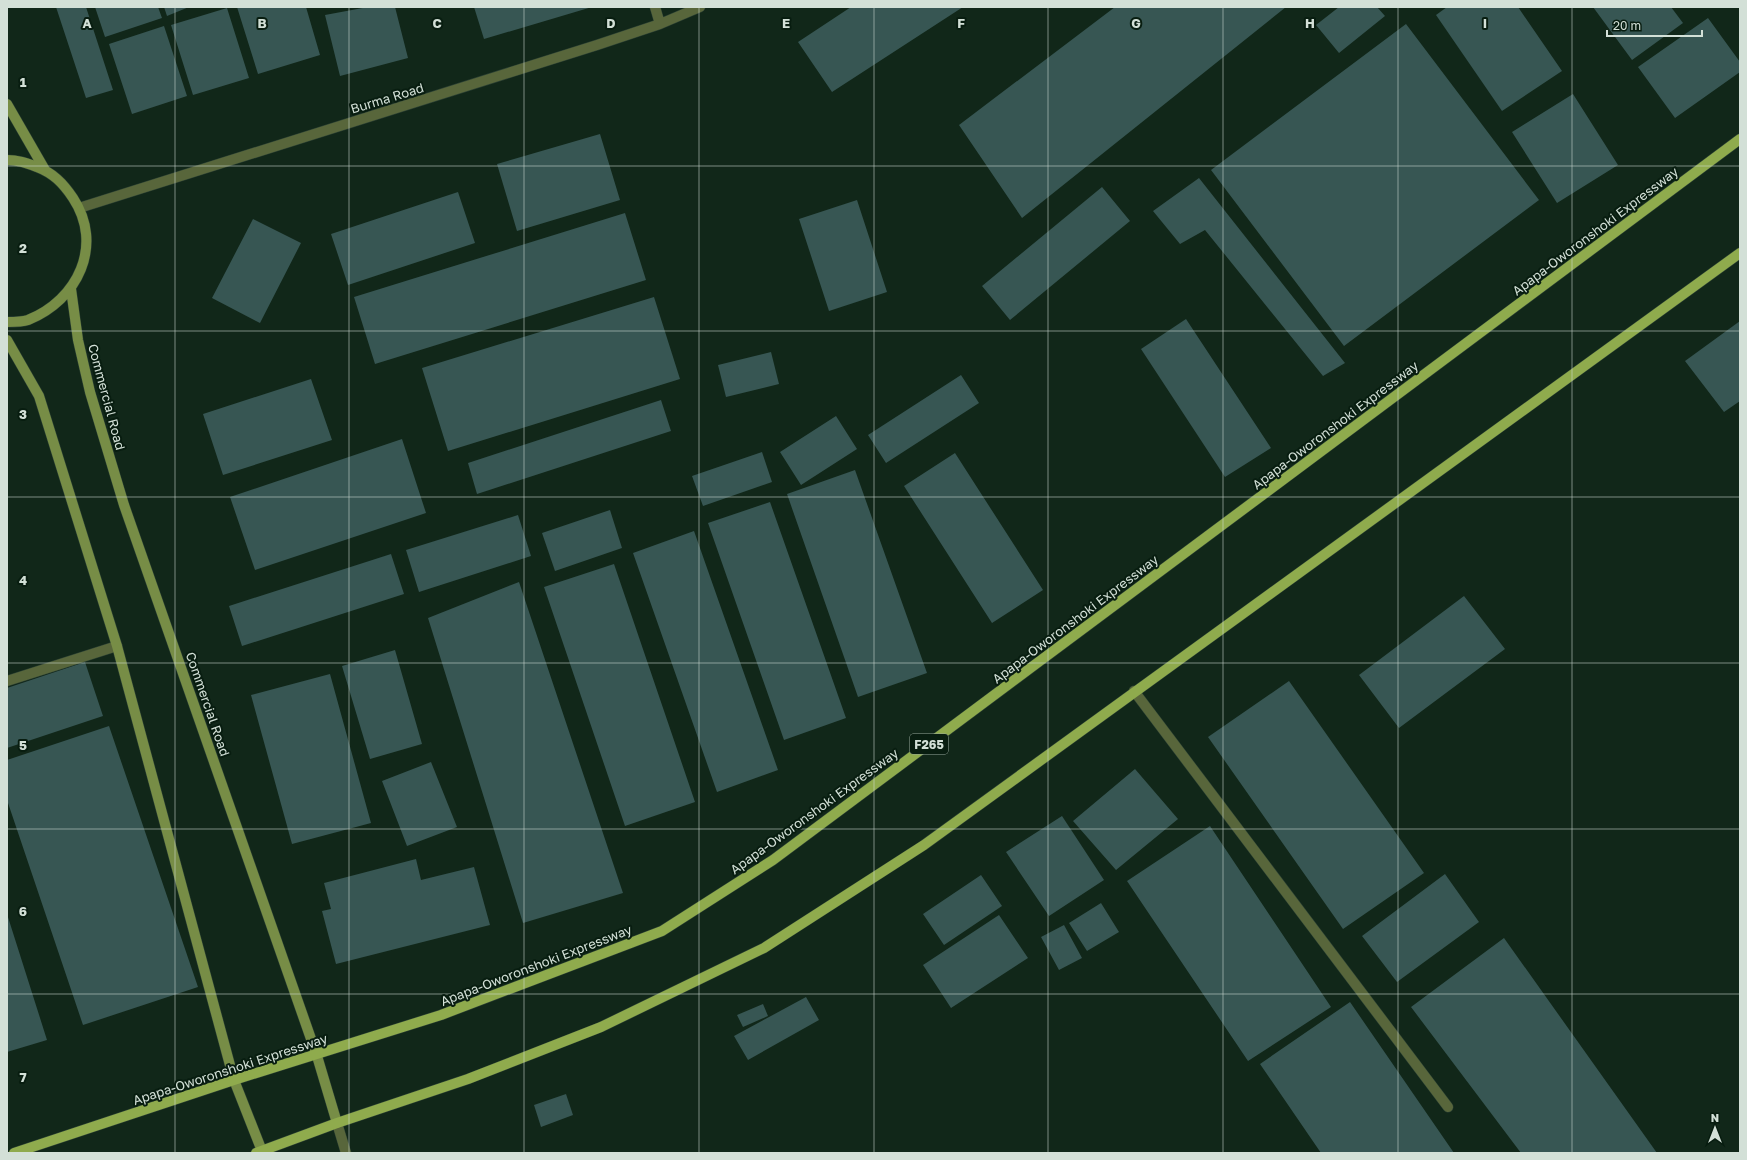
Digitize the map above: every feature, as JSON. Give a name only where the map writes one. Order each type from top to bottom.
[{"type":"main road","points":[[7,104],[45,170]]},
{"type":"main road","name":"Apapa-Oworonshoki Expressway","points":[[14,1153],[234,1080],[317,1056],[441,1015],[662,930],[766,864],[1740,139]]},
{"type":"main road","points":[[7,160],[18,160],[45,170],[64,184],[79,208],[87,235],[83,264],[71,289],[52,308],[27,320],[7,322]]},
{"type":"main road","points":[[7,340],[39,396],[118,646],[234,1080],[260,1152],[336,1123],[468,1079],[601,1027],[764,948],[924,845],[1134,691],[1740,253]]},
{"type":"main road","name":"Commercial Road","points":[[71,289],[78,340],[90,392],[124,505],[317,1056],[336,1123]]},
{"type":"street","points":[[655,7],[660,24]]},
{"type":"street","name":"Burma Road","points":[[79,208],[598,45],[660,24],[700,7]]},
{"type":"street","points":[[7,681],[118,646]]},
{"type":"street","points":[[1134,691],[1448,1106]]},
{"type":"street","points":[[336,1123],[346,1153]]},
{"type":"building","points":[[56,7],[86,7],[113,90],[86,98]]},
{"type":"building","points":[[95,7],[158,7],[162,18],[105,37]]},
{"type":"building","points":[[164,7],[189,7],[167,16]]},
{"type":"building","points":[[237,7],[306,7],[320,55],[258,74]]},
{"type":"building","points":[[368,7],[395,7],[408,58],[340,76],[325,15]]},
{"type":"building","points":[[474,7],[592,7],[484,39]]},
{"type":"building","points":[[851,7],[963,7],[832,92],[798,42]]},
{"type":"building","points":[[1115,7],[1286,7],[1022,218],[959,125]]},
{"type":"building","points":[[1339,7],[1377,7],[1385,16],[1339,53],[1316,25]]},
{"type":"building","points":[[1447,7],[1518,7],[1562,71],[1502,111],[1436,15]]},
{"type":"building","points":[[1593,7],[1671,7],[1683,23],[1632,60]]},
{"type":"building","points":[[227,8],[249,78],[193,95],[171,25]]},
{"type":"building","points":[[1708,18],[1740,62],[1740,72],[1675,118],[1638,67]]},
{"type":"building","points":[[1406,24],[1539,200],[1344,346],[1211,170]]},
{"type":"building","points":[[164,26],[187,96],[132,114],[109,44]]},
{"type":"building","points":[[1573,94],[1618,165],[1557,203],[1512,132]]},
{"type":"building","points":[[600,134],[620,200],[517,231],[497,164]]},
{"type":"building","points":[[1199,178],[1345,363],[1323,376],[1205,230],[1180,244],[1153,211]]},
{"type":"building","points":[[1102,187],[1130,221],[1010,320],[982,286]]},
{"type":"building","points":[[458,192],[475,243],[348,285],[331,234]]},
{"type":"building","points":[[857,200],[887,292],[829,311],[799,219]]},
{"type":"building","points":[[625,213],[646,280],[375,364],[354,297]]},
{"type":"building","points":[[253,219],[301,243],[260,323],[212,298]]},
{"type":"building","points":[[654,297],[680,379],[448,451],[422,368]]},
{"type":"building","points":[[1186,319],[1271,448],[1225,477],[1141,349]]},
{"type":"building","points":[[1740,321],[1740,401],[1724,412],[1685,361]]},
{"type":"building","points":[[771,352],[779,384],[726,397],[718,365]]},
{"type":"building","points":[[961,375],[979,403],[886,463],[868,435]]},
{"type":"building","points":[[311,379],[332,440],[223,475],[203,414]]},
{"type":"building","points":[[661,400],[671,431],[477,494],[468,463]]},
{"type":"building","points":[[836,416],[857,449],[801,485],[780,452]]},
{"type":"building","points":[[402,439],[426,513],[255,570],[230,497]]},
{"type":"building","points":[[762,452],[772,482],[703,506],[692,476]]},
{"type":"building","points":[[955,453],[1043,590],[992,623],[904,486]]},
{"type":"building","points":[[855,470],[927,673],[858,697],[787,494]]},
{"type":"building","points":[[770,502],[846,718],[784,740],[708,523]]},
{"type":"building","points":[[610,510],[622,548],[555,571],[542,533]]},
{"type":"building","points":[[518,515],[531,556],[419,592],[406,550]]},
{"type":"building","points":[[694,531],[778,770],[717,792],[633,553]]},
{"type":"building","points":[[391,554],[404,594],[242,646],[229,606]]},
{"type":"building","points":[[614,564],[695,802],[625,826],[544,587]]},
{"type":"building","points":[[519,582],[623,893],[523,923],[428,618]]},
{"type":"building","points":[[1464,596],[1505,649],[1399,728],[1359,675]]},
{"type":"building","points":[[395,650],[422,744],[370,759],[342,666]]},
{"type":"building","points":[[85,662],[103,716],[7,748],[7,688]]},
{"type":"building","points":[[330,674],[371,823],[292,844],[251,695]]},
{"type":"building","points":[[1289,681],[1424,873],[1343,929],[1208,737]]},
{"type":"building","points":[[109,726],[198,987],[83,1025],[7,800],[7,760]]},
{"type":"building","points":[[431,762],[457,827],[407,846],[382,781]]},
{"type":"building","points":[[1135,769],[1178,819],[1116,870],[1073,821]]},
{"type":"building","points":[[1062,816],[1104,880],[1049,916],[1006,852]]},
{"type":"building","points":[[1210,826],[1331,1007],[1248,1061],[1127,881]]},
{"type":"building","points":[[416,859],[421,880],[474,867],[490,925],[336,964],[322,911],[331,909],[324,883]]},
{"type":"building","points":[[1445,874],[1479,922],[1397,982],[1362,936]]},
{"type":"building","points":[[981,875],[1002,906],[944,945],[923,914]]},
{"type":"building","points":[[1101,903],[1119,932],[1087,951],[1069,923]]},
{"type":"building","points":[[7,914],[47,1040],[7,1052]]},
{"type":"building","points":[[999,915],[1028,958],[951,1008],[923,965]]},
{"type":"building","points":[[1064,925],[1082,958],[1059,970],[1041,937]]},
{"type":"building","points":[[1504,938],[1657,1153],[1521,1153],[1411,1007]]},
{"type":"building","points":[[806,997],[819,1020],[748,1060],[734,1036]]},
{"type":"building","points":[[1350,1002],[1454,1153],[1321,1153],[1260,1064]]},
{"type":"building","points":[[763,1004],[768,1016],[743,1027],[737,1015]]},
{"type":"building","points":[[566,1094],[573,1115],[541,1127],[534,1105]]}]
